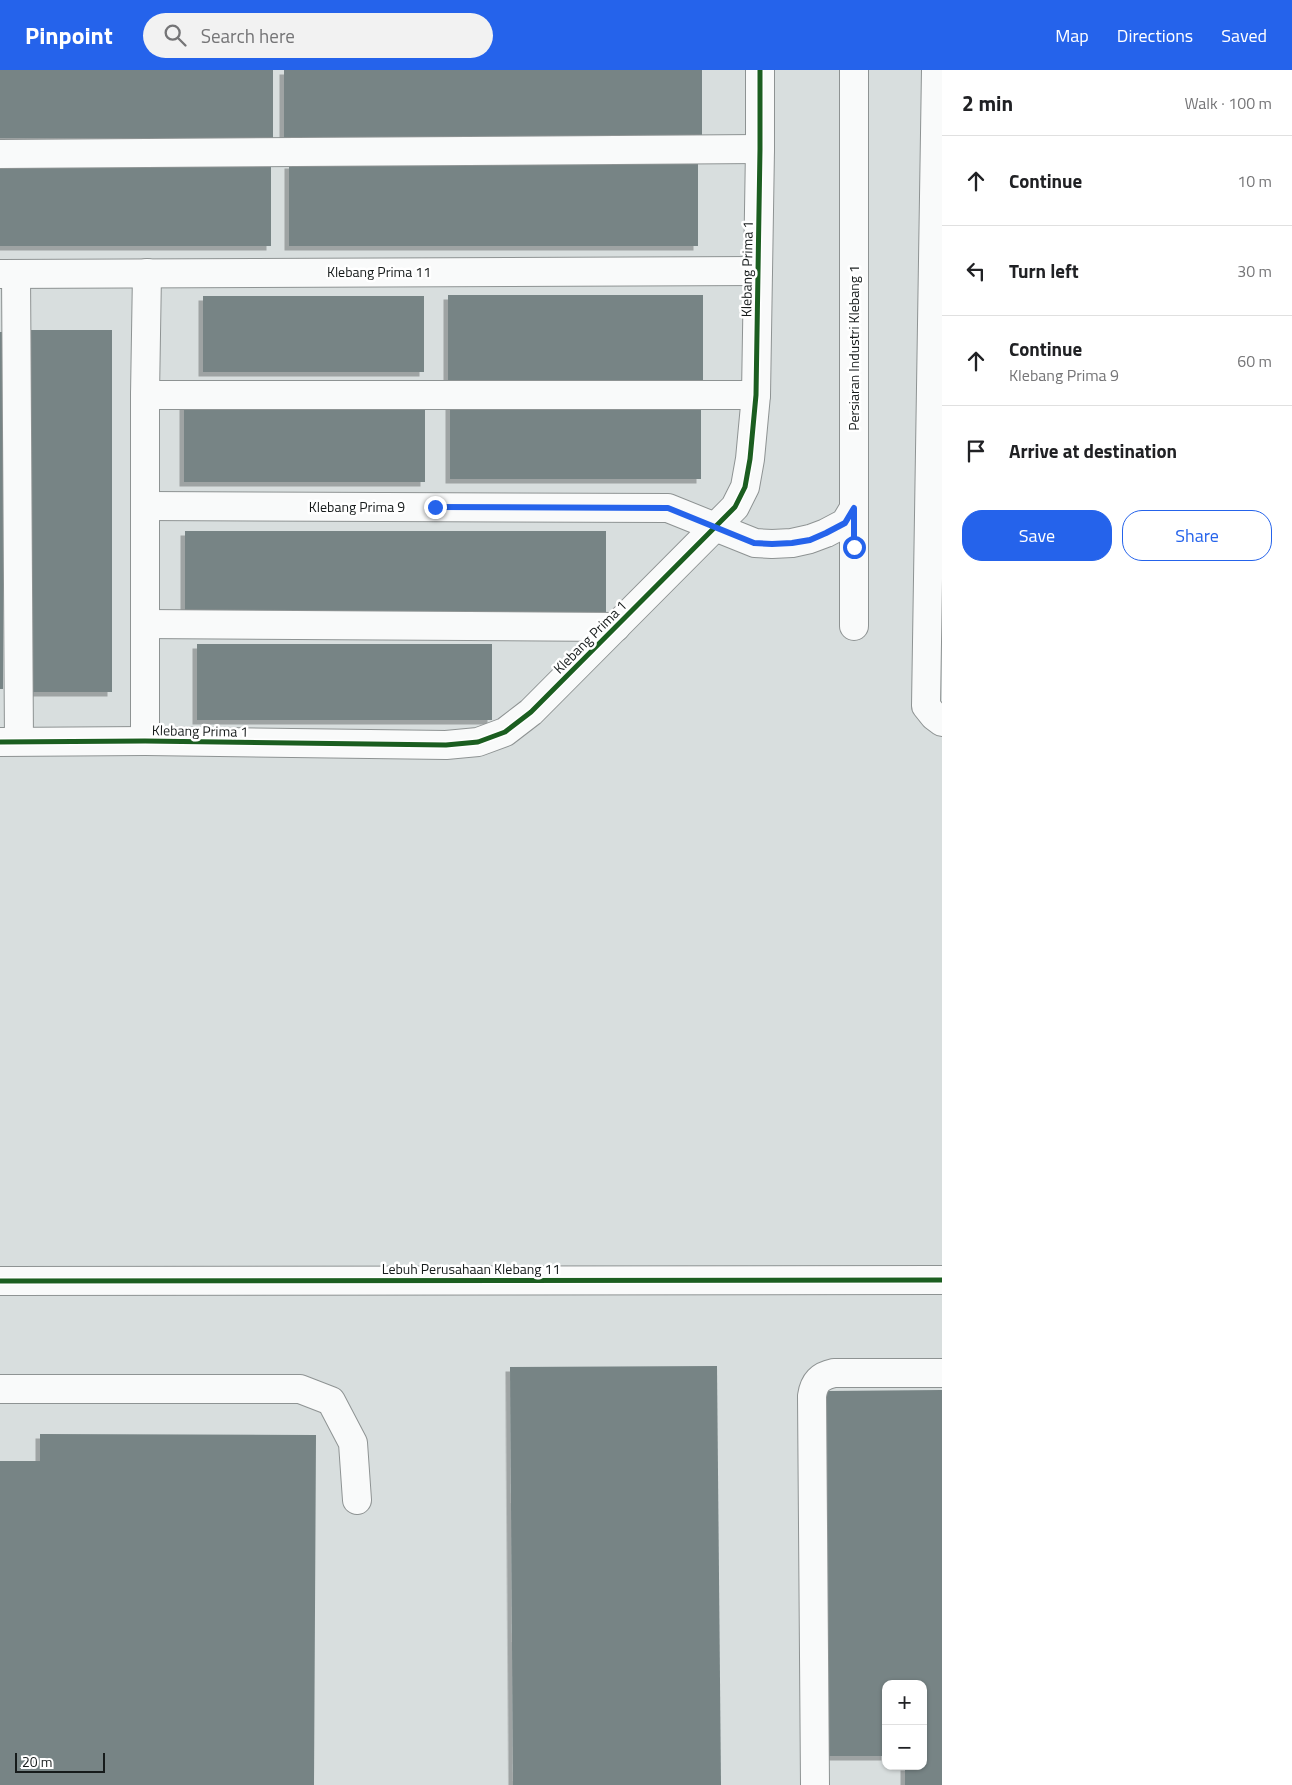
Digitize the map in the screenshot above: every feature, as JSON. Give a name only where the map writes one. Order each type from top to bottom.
[{"type":"street","name":"Klebang Prima 1","points":[[10,742],[145,741],[446,746],[478,742],[505,732],[532,712],[735,507],[745,488],[750,459],[756,395],[760,70]]},
{"type":"street","name":"Persiaran Industri Klebang 1","points":[[854,70],[854,626]]},
{"type":"street","points":[[936,70],[926,706],[942,722]]},
{"type":"street","points":[[0,154],[760,149]]},
{"type":"street","name":"Klebang Prima 11","points":[[8,274],[758,271]]},
{"type":"street","points":[[145,741],[147,273]]},
{"type":"street","points":[[8,274],[10,742]]},
{"type":"street","points":[[145,395],[756,395]]},
{"type":"street","name":"Klebang Prima 9","points":[[145,506],[668,508],[754,543],[772,544],[810,540],[845,523],[854,508]]},
{"type":"street","points":[[145,624],[616,627]]},
{"type":"street","name":"Lebuh Perusahaan Klebang 11","points":[[0,1281],[942,1280]]},
{"type":"street","points":[[815,1785],[813,1387],[818,1380],[834,1373],[942,1373]]},
{"type":"street","points":[[0,1389],[300,1389],[331,1401],[353,1443],[356,1500]]},
{"type":"building","points":[[0,70],[273,70],[273,138],[0,138]]},
{"type":"building","points":[[284,70],[702,70],[702,140],[284,140]]},
{"type":"building","points":[[289,164],[698,164],[698,246],[289,246]]},
{"type":"building","points":[[0,165],[271,165],[271,246],[0,246]]},
{"type":"building","points":[[448,295],[703,295],[703,381],[448,381]]},
{"type":"building","points":[[203,296],[424,296],[424,372],[203,372]]},
{"type":"building","points":[[28,330],[112,330],[112,692],[28,692]]},
{"type":"building","points":[[0,332],[3,332],[3,689],[0,689]]},
{"type":"building","points":[[184,401],[425,401],[425,482],[184,482]]},
{"type":"building","points":[[450,402],[701,402],[701,479],[450,479]]},
{"type":"building","points":[[185,531],[606,531],[606,615],[185,615]]},
{"type":"building","points":[[197,644],[492,644],[492,720],[197,720]]},
{"type":"building","points":[[717,1366],[721,1785],[513,1785],[510,1367]]},
{"type":"building","points":[[942,1390],[942,1785],[905,1785],[905,1770],[927,1770],[927,1680],[882,1680],[882,1756],[828,1756],[826,1391]]},
{"type":"building","points":[[40,1434],[316,1435],[314,1785],[0,1785],[0,1461],[40,1461]]},
{"type":"cycle path","points":[[0,742],[145,741],[446,745],[478,742],[505,732],[531,712],[735,507],[745,487],[750,459],[756,395],[760,70]]},
{"type":"cycle path","points":[[0,1281],[942,1280]]},
{"type":"route","points":[[435,507],[668,508],[754,543],[772,544],[810,540],[826,533],[845,523],[854,508],[854,547]]}]
